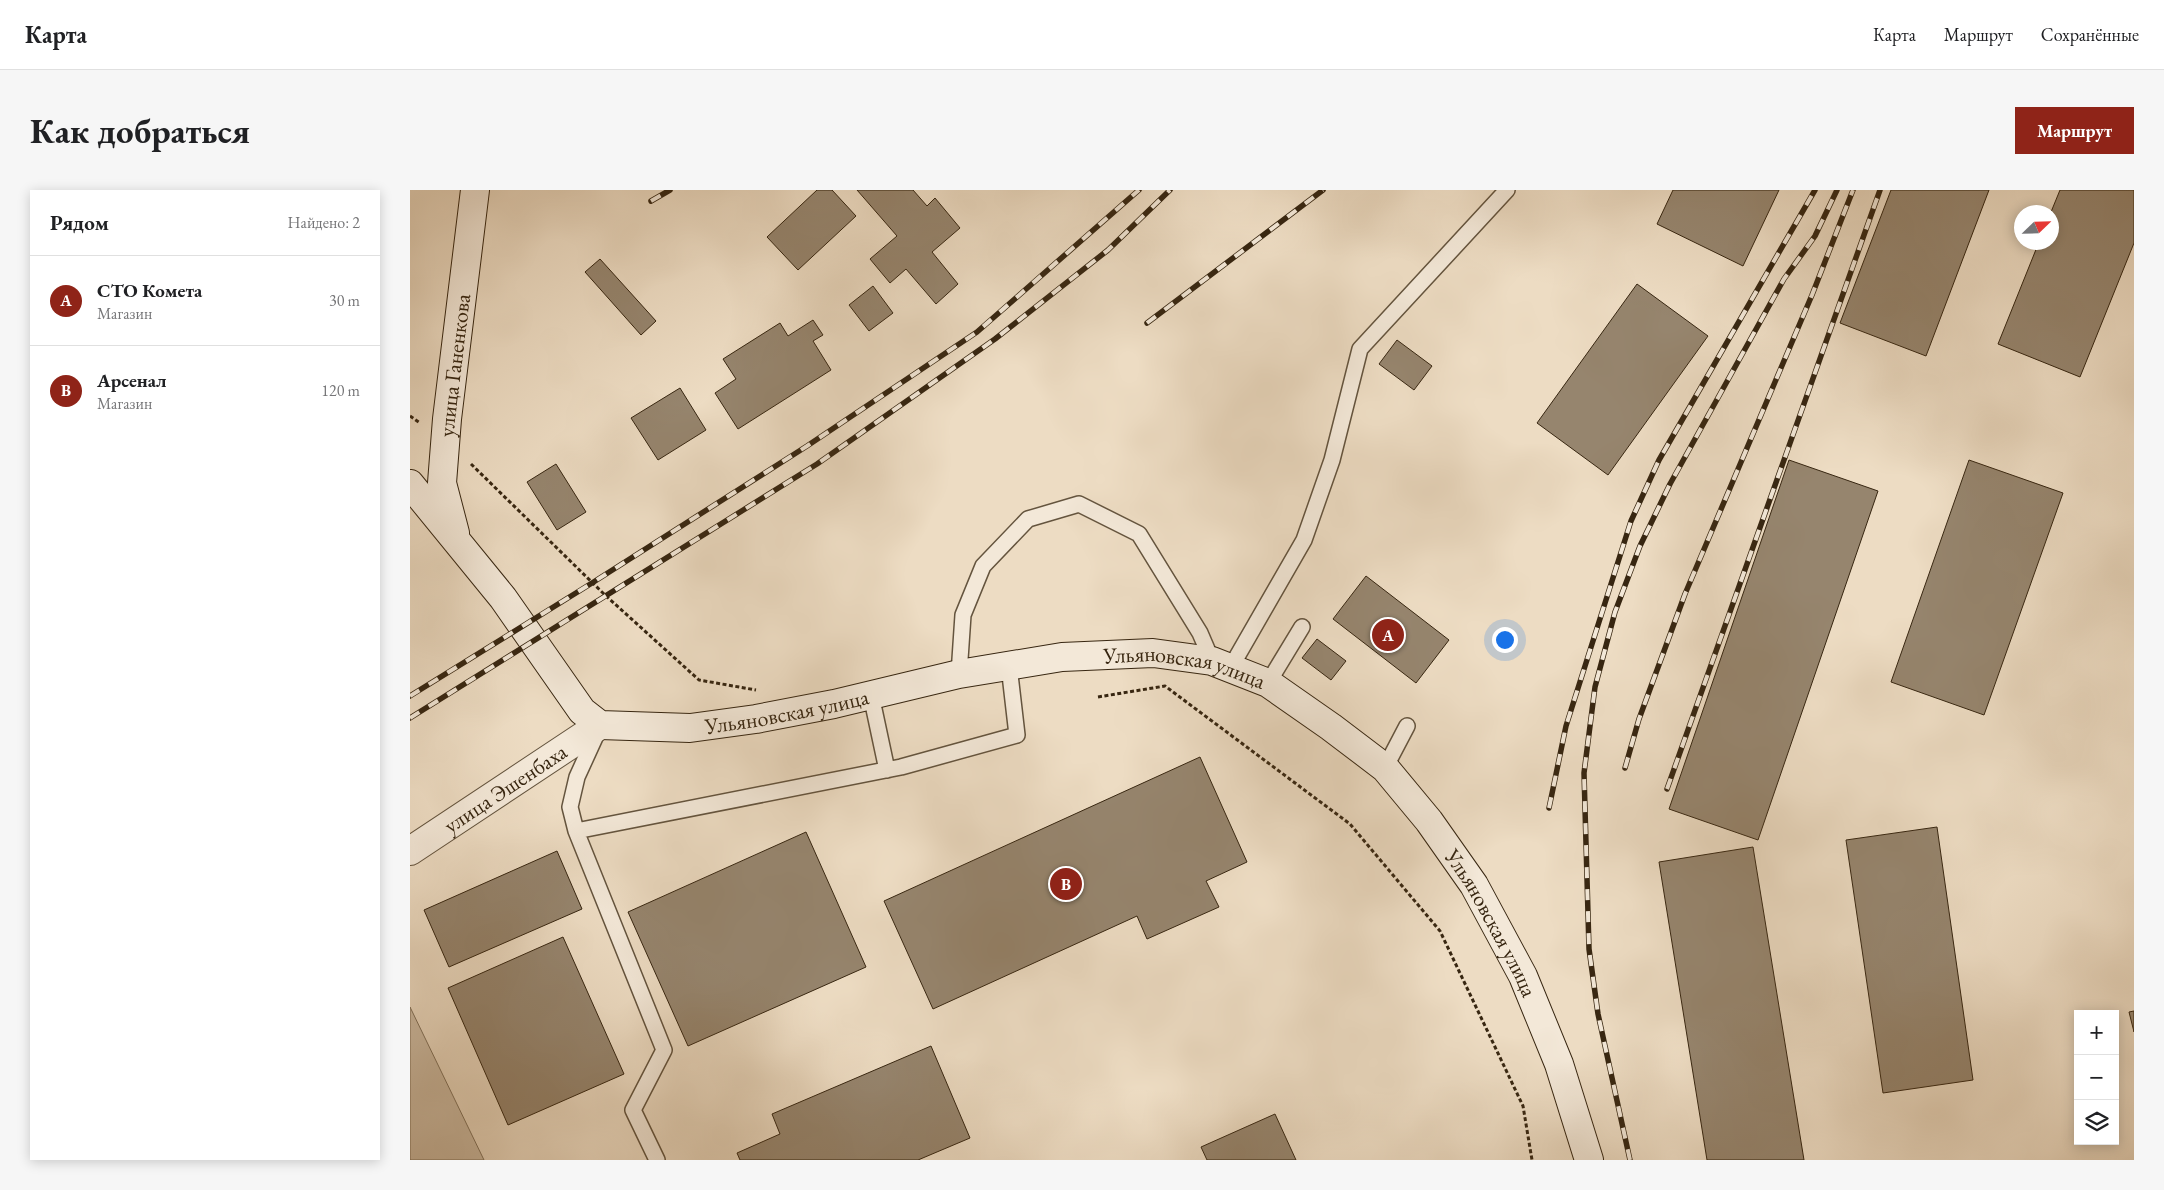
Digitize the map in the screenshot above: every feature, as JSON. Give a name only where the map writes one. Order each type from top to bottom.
[{"type":"main road","name":"улица Ганенкова","points":[[456,539],[442,483],[445,439],[475,190]]},
{"type":"main road","points":[[411,486],[456,539],[523,626],[546,662],[582,710],[600,725]]},
{"type":"main road","name":"Ульяновская улица","points":[[600,725],[690,728],[756,719],[959,674],[1062,657],[1153,653],[1222,664],[1268,683],[1385,768],[1429,821],[1474,885],[1523,976],[1559,1064],[1589,1160]]},
{"type":"main road","name":"улица Эшенбаха","points":[[410,851],[600,725]]},
{"type":"lane","points":[[959,674],[963,615],[983,566],[1028,519],[1079,504],[1139,534],[1200,633],[1222,664],[1304,540],[1332,460],[1360,349],[1507,190]]},
{"type":"lane","points":[[1268,683],[1302,627]]},
{"type":"lane","points":[[576,831],[887,770],[1017,735],[1009,666]]},
{"type":"lane","points":[[871,695],[887,770]]},
{"type":"lane","points":[[600,725],[577,777],[570,807],[576,831],[664,1050],[633,1110],[657,1160]]},
{"type":"lane","points":[[1385,768],[1407,726]]},
{"type":"path","points":[[410,416],[445,439],[604,595],[699,680],[757,690]]},
{"type":"path","points":[[1098,697],[1165,686],[1350,824],[1440,931],[1523,1106],[1532,1160]]},
{"type":"shaded area","points":[[410,1007],[484,1160],[410,1160]]},
{"type":"building","points":[[817,190],[832,190],[856,216],[798,270],[767,237]]},
{"type":"building","points":[[857,190],[913,190],[927,206],[935,198],[960,228],[932,252],[958,284],[936,304],[906,269],[890,283],[870,259],[897,236]]},
{"type":"building","points":[[1673,190],[1779,190],[1743,266],[1657,224]]},
{"type":"building","points":[[1891,190],[1989,190],[1926,356],[1840,323]]},
{"type":"building","points":[[2060,190],[2134,190],[2134,243],[2080,377],[1998,344],[2036,250],[2059,250],[2059,205],[2054,205]]},
{"type":"building","points":[[600,259],[656,321],[641,335],[585,272]]},
{"type":"building","points":[[1637,284],[1708,336],[1608,475],[1537,423]]},
{"type":"building","points":[[873,286],[893,313],[869,331],[849,305]]},
{"type":"building","points":[[813,320],[823,335],[813,341],[831,370],[738,429],[715,393],[736,379],[723,359],[780,323],[788,336]]},
{"type":"building","points":[[1397,340],[1432,366],[1414,390],[1379,364]]},
{"type":"building","points":[[680,388],[706,430],[658,460],[631,418]]},
{"type":"building","points":[[1789,460],[1878,491],[1758,840],[1669,809]]},
{"type":"building","points":[[1969,460],[2063,493],[1984,715],[1891,682]]},
{"type":"building","points":[[556,464],[586,512],[557,530],[527,482]]},
{"type":"building","points":[[1366,576],[1449,640],[1416,683],[1333,619]]},
{"type":"building","points":[[1317,639],[1346,661],[1331,680],[1302,658]]},
{"type":"building","points":[[1200,757],[1247,862],[1206,881],[1219,907],[1147,939],[1137,916],[933,1009],[884,901]]},
{"type":"building","points":[[1937,827],[1973,1080],[1883,1093],[1846,840]]},
{"type":"building","points":[[806,832],[866,967],[688,1046],[628,912]]},
{"type":"building","points":[[1753,847],[1804,1160],[1707,1160],[1659,862]]},
{"type":"building","points":[[557,851],[582,909],[449,967],[424,910]]},
{"type":"building","points":[[563,937],[624,1074],[508,1125],[448,988]]},
{"type":"building","points":[[2134,1011],[2134,1032],[2129,1012]]},
{"type":"building","points":[[931,1046],[970,1138],[918,1160],[740,1160],[737,1153],[780,1134],[772,1114]]},
{"type":"building","points":[[1275,1114],[1296,1160],[1207,1160],[1201,1147]]},
{"type":"railway","points":[[651,201],[670,190]]},
{"type":"railway","points":[[410,696],[807,446],[977,332],[1139,190]]},
{"type":"railway","points":[[410,718],[817,464],[995,339],[1108,250],[1170,190]]},
{"type":"railway","points":[[1147,323],[1323,190]]},
{"type":"railway","points":[[1549,808],[1566,726],[1631,521],[1659,460],[1815,190]]},
{"type":"railway","points":[[1630,1160],[1598,1014],[1589,949],[1584,773],[1595,687],[1615,612],[1640,546],[1670,484],[1784,279],[1815,236],[1837,190]]},
{"type":"railway","points":[[1625,768],[1639,719],[1685,594],[1812,295],[1853,190]]},
{"type":"railway","points":[[1667,789],[1880,190]]},
{"type":"place","name":"СТО Комета","points":[[1388,635]]},
{"type":"place","name":"Арсенал","points":[[1066,884]]}]
